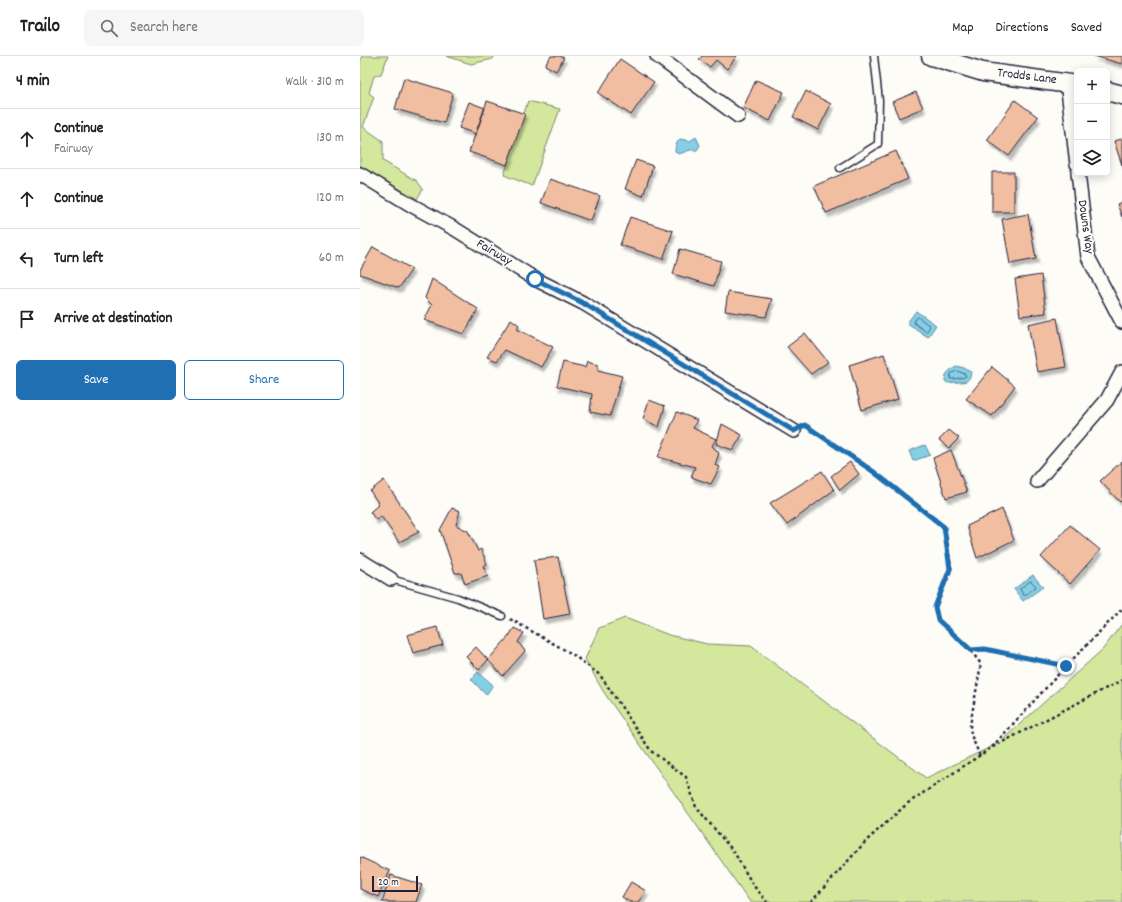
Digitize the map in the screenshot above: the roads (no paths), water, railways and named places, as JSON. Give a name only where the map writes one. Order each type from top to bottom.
[{"type":"street","points":[[657,56],[738,116]]},
{"type":"street","name":"Trodds Lane","points":[[931,56],[983,72],[1072,83]]},
{"type":"street","points":[[1072,83],[1076,140]]},
{"type":"street","points":[[1110,92],[1122,95]]},
{"type":"street","name":"Fairway","points":[[360,174],[454,229],[535,279],[583,303],[794,431]]},
{"type":"street","name":"Downs Way","points":[[1078,176],[1088,257],[1122,322]]},
{"type":"street","points":[[1037,481],[1107,400],[1122,372]]},
{"type":"street","points":[[360,560],[391,579]]},
{"type":"lane","points":[[840,168],[878,144],[879,101],[874,56]]},
{"type":"lane","points":[[391,579],[458,598],[502,616]]},
{"type":"water","points":[[696,137],[700,145],[697,150],[690,150],[679,154],[675,152],[676,145],[680,139],[690,141]]},
{"type":"water","points":[[916,311],[936,325],[928,337],[907,323]]},
{"type":"water","points":[[956,366],[971,372],[970,377],[966,381],[948,383],[945,381],[946,376],[950,370]]},
{"type":"water","points":[[925,445],[930,455],[913,461],[909,451]]},
{"type":"water","points":[[1033,575],[1043,587],[1023,601],[1014,589]]},
{"type":"water","points":[[478,672],[493,685],[486,695],[471,679]]}]
